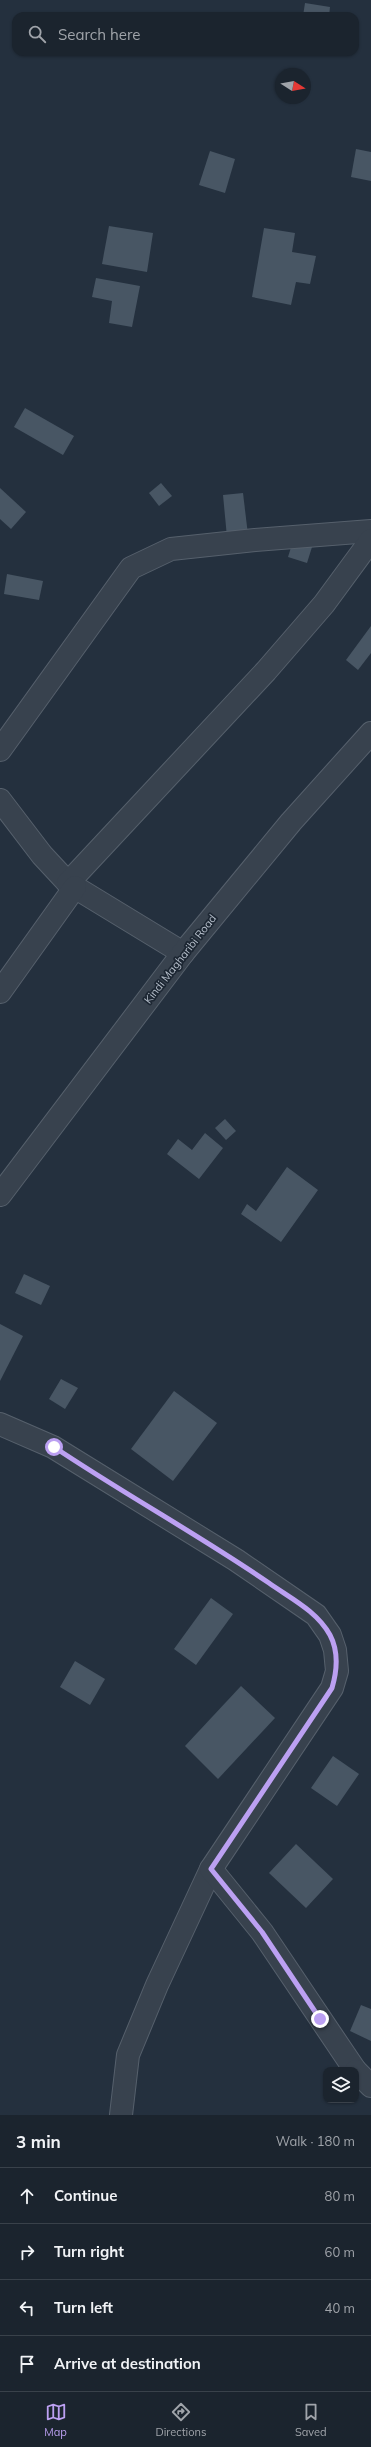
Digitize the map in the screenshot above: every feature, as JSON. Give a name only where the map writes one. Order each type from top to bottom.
[{"type":"street","points":[[0,750],[130,568],[171,549],[254,540],[371,531]]},
{"type":"street","points":[[0,992],[72,885],[271,665],[324,604],[371,540]]},
{"type":"street","name":"Kindi Magharibi Road","points":[[0,1195],[183,953],[291,822],[371,733]]},
{"type":"street","points":[[0,800],[42,855],[72,885],[183,953]]},
{"type":"street","points":[[0,1424],[54,1447],[236,1560],[316,1615],[330,1635],[335,1650],[337,1671],[332,1688],[211,1869],[157,1985],[128,2055],[121,2115]]},
{"type":"street","points":[[211,1869],[262,1932],[354,2067]]},
{"type":"street","points":[[359,2073],[371,2086]]},
{"type":"building","points":[[305,3],[330,7],[329,12],[304,12]]},
{"type":"building","points":[[356,149],[371,152],[371,181],[351,177]]},
{"type":"building","points":[[210,151],[235,159],[225,193],[199,185]]},
{"type":"building","points":[[109,226],[153,233],[147,272],[102,264]]},
{"type":"building","points":[[264,228],[295,233],[292,252],[316,256],[310,284],[296,282],[291,305],[252,297]]},
{"type":"building","points":[[96,278],[140,286],[132,327],[109,323],[112,301],[92,297]]},
{"type":"building","points":[[25,408],[74,436],[63,455],[14,427]]},
{"type":"building","points":[[161,483],[172,496],[159,506],[149,493]]},
{"type":"building","points":[[0,488],[26,512],[11,529],[0,519]]},
{"type":"building","points":[[243,493],[248,535],[227,537],[223,495]]},
{"type":"building","points":[[293,541],[312,547],[307,563],[288,557]]},
{"type":"building","points":[[7,574],[43,581],[39,600],[4,594]]},
{"type":"building","points":[[371,626],[371,653],[358,670],[346,660]]},
{"type":"building","points":[[225,1119],[236,1131],[226,1140],[215,1128]]},
{"type":"building","points":[[205,1133],[223,1148],[199,1179],[167,1154],[178,1139],[192,1150]]},
{"type":"building","points":[[287,1167],[318,1190],[281,1242],[241,1214],[247,1204],[256,1211]]},
{"type":"building","points":[[24,1274],[50,1286],[41,1305],[15,1293]]},
{"type":"building","points":[[0,1324],[23,1336],[0,1381]]},
{"type":"building","points":[[61,1379],[78,1388],[65,1409],[49,1399]]},
{"type":"building","points":[[174,1391],[217,1423],[173,1481],[131,1449]]},
{"type":"building","points":[[211,1598],[233,1614],[196,1665],[174,1649]]},
{"type":"building","points":[[75,1661],[105,1679],[90,1705],[60,1687]]},
{"type":"building","points":[[241,1686],[275,1718],[218,1779],[185,1746]]},
{"type":"building","points":[[333,1756],[359,1774],[337,1806],[311,1788]]},
{"type":"building","points":[[296,1844],[333,1879],[306,1908],[269,1873]]},
{"type":"building","points":[[361,2005],[371,2009],[371,2041],[350,2031]]},
{"type":"route","points":[[54,1447],[97,1476],[236,1560],[316,1615],[330,1635],[335,1650],[337,1671],[332,1688],[211,1869],[262,1932],[320,2019]]}]
